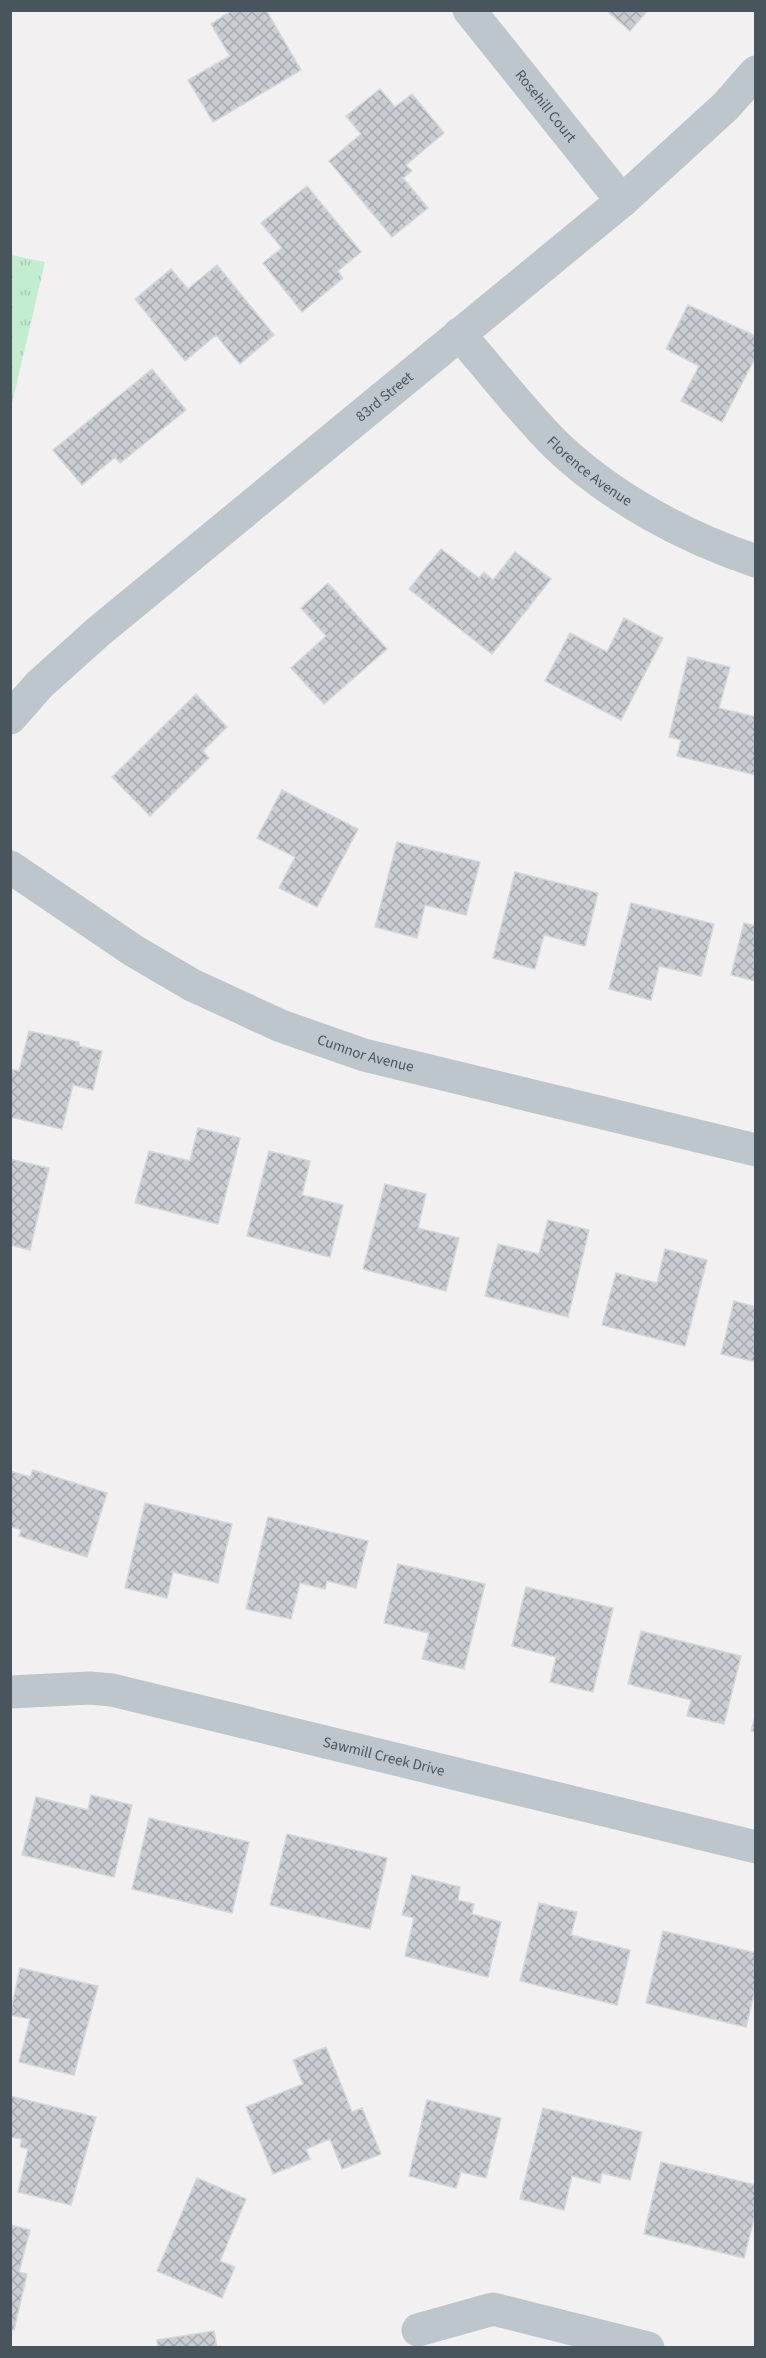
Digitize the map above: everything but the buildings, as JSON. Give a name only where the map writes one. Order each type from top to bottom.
[{"type":"street","name":"Rosehill Court","points":[[469,10],[622,201]]},
{"type":"street","name":"83rd Street","points":[[10,718],[39,685],[98,632],[622,201],[726,106],[756,72]]},
{"type":"street","name":"Florence Avenue","points":[[459,334],[556,444],[609,487],[638,507],[700,540],[756,561]]},
{"type":"street","name":"Cumnor Avenue","points":[[10,867],[144,957],[192,985],[281,1026],[364,1055],[756,1150]]},
{"type":"street","name":"Sawmill Creek Drive","points":[[10,1692],[90,1688],[112,1690],[756,1847]]},
{"type":"street","points":[[418,2330],[494,2309],[648,2348]]},
{"type":"green space","points":[[10,255],[45,262],[11,408]]}]
